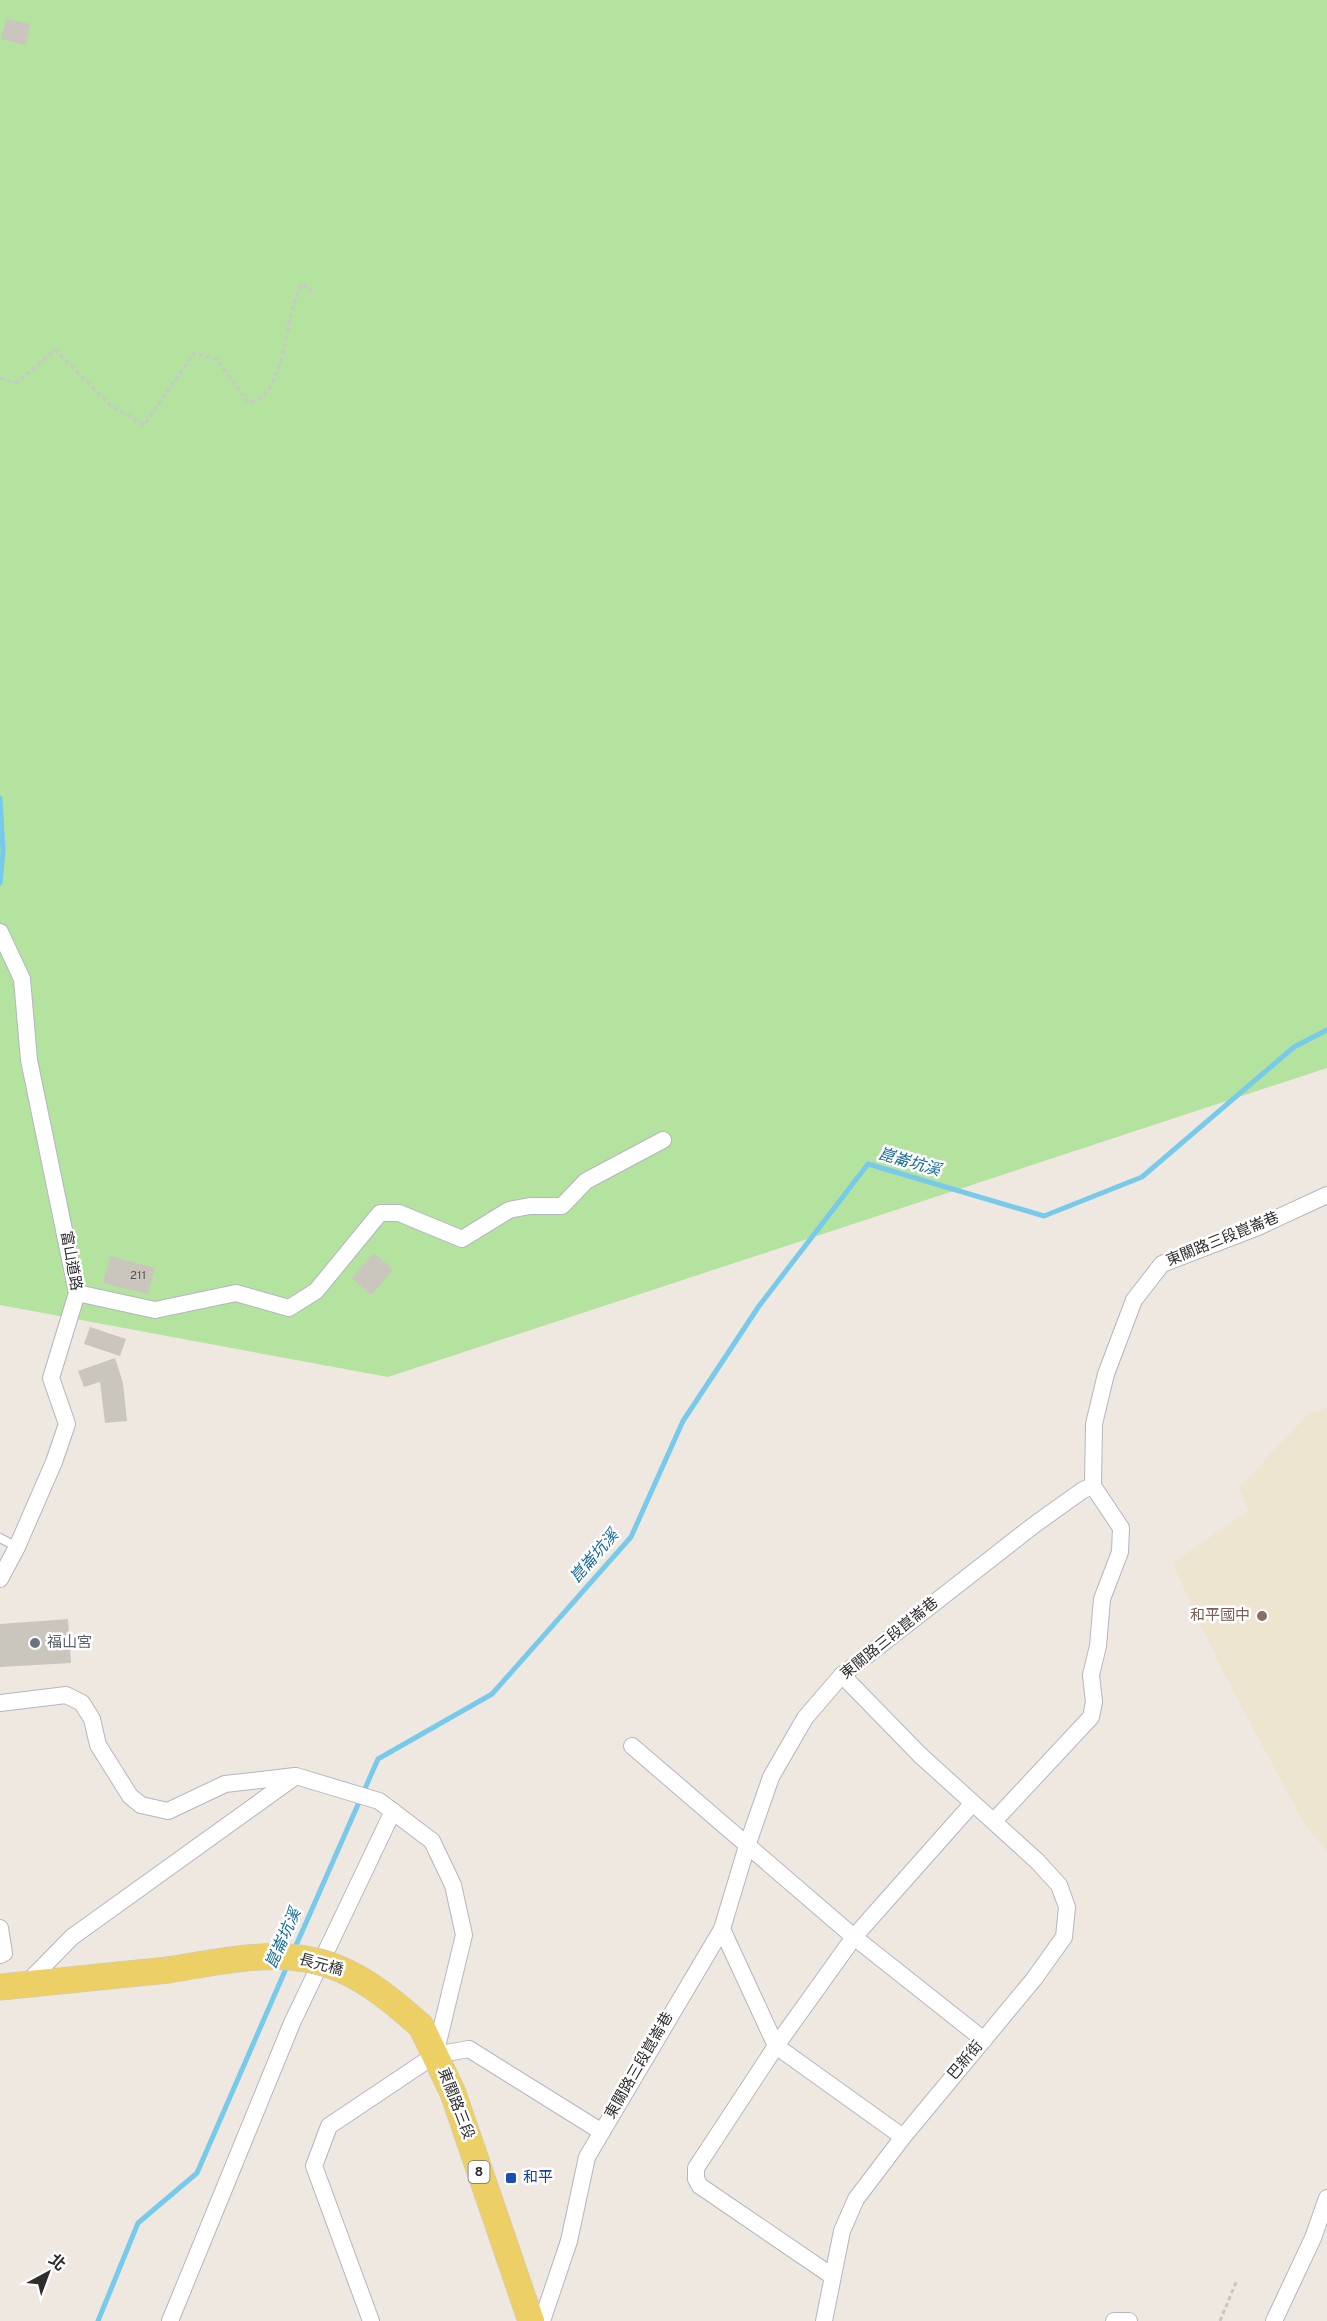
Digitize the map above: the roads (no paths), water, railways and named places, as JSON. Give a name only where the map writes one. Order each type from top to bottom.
[{"type":"main road","name":"長元橋","points":[[12,1987],[168,1970],[253,1956],[308,1959],[342,1969],[386,1995],[421,2026]]},
{"type":"main road","name":"東關路三段","points":[[421,2026],[453,2093],[531,2321]]},
{"type":"street","name":"富山道路","points":[[0,932],[22,979],[29,1060],[77,1293],[51,1378],[67,1424],[54,1462],[17,1547],[0,1579]]},
{"type":"street","points":[[77,1293],[155,1310],[236,1293],[289,1308],[316,1291],[380,1213],[399,1213],[462,1239],[509,1210],[530,1206],[562,1206],[586,1181],[663,1140]]},
{"type":"street","name":"東關路三段崑崙巷","points":[[542,2321],[569,2241],[587,2157],[722,1929],[771,1777],[805,1718],[842,1675],[1034,1525],[1083,1490],[1093,1486],[1094,1424],[1106,1374],[1134,1300],[1162,1264],[1258,1227],[1327,1195]]},
{"type":"street","points":[[994,1821],[1091,1717],[1094,1702],[1091,1675],[1098,1646],[1102,1599],[1120,1552],[1121,1528],[1093,1486]]},
{"type":"street","name":"巴新街","points":[[824,2321],[842,2231],[856,2199],[903,2137],[1034,1979],[1064,1937],[1067,1907],[1059,1885],[994,1821],[972,1804],[920,1755],[842,1675]]},
{"type":"street","points":[[0,1703],[66,1695],[82,1703],[92,1719],[98,1745],[130,1796],[141,1805],[168,1811],[225,1784],[296,1776],[379,1801],[432,1841],[453,1885],[465,1935],[435,2055]]},
{"type":"street","points":[[632,1746],[854,1937],[984,2040]]},
{"type":"street","points":[[12,1987],[72,1938],[296,1776]]},
{"type":"street","points":[[832,2276],[700,2186],[696,2179],[696,2168],[776,2046],[854,1937],[972,1804]]},
{"type":"street","points":[[170,2321],[292,2023],[393,1811]]},
{"type":"street","points":[[0,1928],[4,1953],[0,1955]]},
{"type":"street","points":[[722,1929],[776,2046],[903,2137]]},
{"type":"street","points":[[371,2321],[314,2166],[329,2126],[435,2055],[469,2049],[602,2132]]},
{"type":"street","points":[[1274,2321],[1313,2238],[1327,2198]]},
{"type":"street","points":[[1114,2321],[1130,2321]]},
{"type":"lane","points":[[0,1538],[17,1547]]},
{"type":"waterway","points":[[0,798],[3,851],[0,883]]},
{"type":"waterway","name":"崑崙坑溪","points":[[294,1950],[378,1759],[492,1694],[631,1537],[683,1421],[759,1306],[868,1164],[1044,1216],[1142,1177],[1294,1047],[1327,1030]]},
{"type":"waterway","name":"崑崙坑溪","points":[[98,2321],[138,2223],[197,2173],[288,1964]]},
{"type":"place","name":"和平國中","points":[[1262,1616]]},
{"type":"place","name":"福山宮","points":[[35,1643]]},
{"type":"place","name":"和平","points":[[511,2178]]}]
